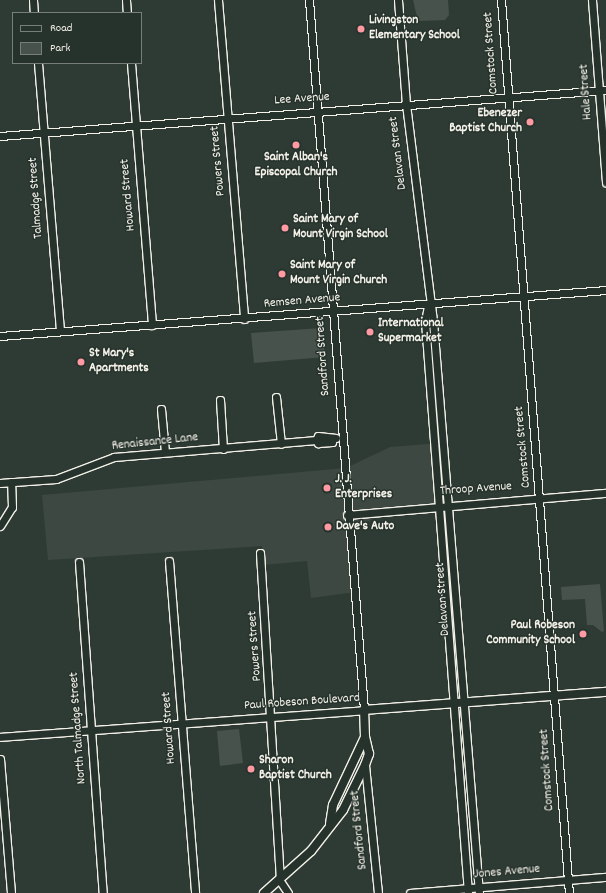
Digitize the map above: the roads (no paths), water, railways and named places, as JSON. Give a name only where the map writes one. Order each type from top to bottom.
[{"type":"street","points":[[33,0],[34,12]]},
{"type":"street","points":[[126,0],[127,12]]},
{"type":"street","name":"Powers Street","points":[[218,0],[244,319]]},
{"type":"street","name":"Sandford Street","points":[[309,0],[334,311],[341,438],[364,710]]},
{"type":"street","name":"Delavan Street","points":[[398,0],[406,104],[428,304],[433,321],[449,504],[463,702],[479,890]]},
{"type":"street","name":"Comstock Street","points":[[500,0],[540,498],[568,893]]},
{"type":"street","name":"Hale Street","points":[[592,0],[603,90],[606,182]]},
{"type":"street","name":"Talmadge Street","points":[[38,64],[60,331]]},
{"type":"street","name":"Howard Street","points":[[131,64],[152,325]]},
{"type":"street","name":"Lee Avenue","points":[[0,136],[135,126],[228,117],[603,90]]},
{"type":"street","name":"Remsen Avenue","points":[[0,336],[244,319],[606,290]]},
{"type":"street","name":"Delavan Street","points":[[428,304],[425,322],[468,891]]},
{"type":"street","points":[[276,397],[281,444]]},
{"type":"street","points":[[220,400],[223,448]]},
{"type":"street","points":[[161,409],[165,452]]},
{"type":"street","name":"Renaissance Lane","points":[[0,483],[56,479],[114,457],[281,444],[316,440],[318,436],[341,438]]},
{"type":"street","points":[[0,526],[12,507],[11,482]]},
{"type":"street","name":"Throop Avenue","points":[[347,515],[449,504],[606,493]]},
{"type":"street","name":"Powers Street","points":[[260,553],[273,716],[280,881]]},
{"type":"street","name":"Howard Street","points":[[168,561],[182,723],[194,893]]},
{"type":"street","name":"North Talmadge Street","points":[[79,562],[103,893]]},
{"type":"street","points":[[445,600],[456,600]]},
{"type":"street","name":"Paul Robeson Boulevard","points":[[0,737],[606,692]]},
{"type":"street","points":[[264,893],[280,881],[311,851],[330,824],[343,810],[365,766],[369,754],[365,737],[364,710]]},
{"type":"street","points":[[330,824],[333,805],[365,737]]},
{"type":"street","points":[[0,760],[11,893]]},
{"type":"street","name":"Sandford Street","points":[[365,766],[378,893]]},
{"type":"street","name":"Jones Avenue","points":[[410,893],[468,891],[606,877]]},
{"type":"street","points":[[280,881],[288,893]]},
{"type":"place","name":"Livingston Elementary School","points":[[361,29]]},
{"type":"place","name":"Ebenezer Baptist Church","points":[[530,122]]},
{"type":"place","name":"Saint Alban's Episcopal Church","points":[[296,145]]},
{"type":"place","name":"Saint Mary of Mount Virgin School","points":[[285,228]]},
{"type":"place","name":"Saint Mary of Mount Virgin Church","points":[[282,274]]},
{"type":"place","name":"International Supermarket","points":[[370,332]]},
{"type":"place","name":"St Mary's Apartments","points":[[81,362]]},
{"type":"place","name":"J. J. Enterprises","points":[[327,488]]},
{"type":"place","name":"Dave's Auto","points":[[328,527]]},
{"type":"place","name":"Paul Robeson Community School","points":[[583,634]]},
{"type":"place","name":"Sharon Baptist Church","points":[[251,769]]}]
